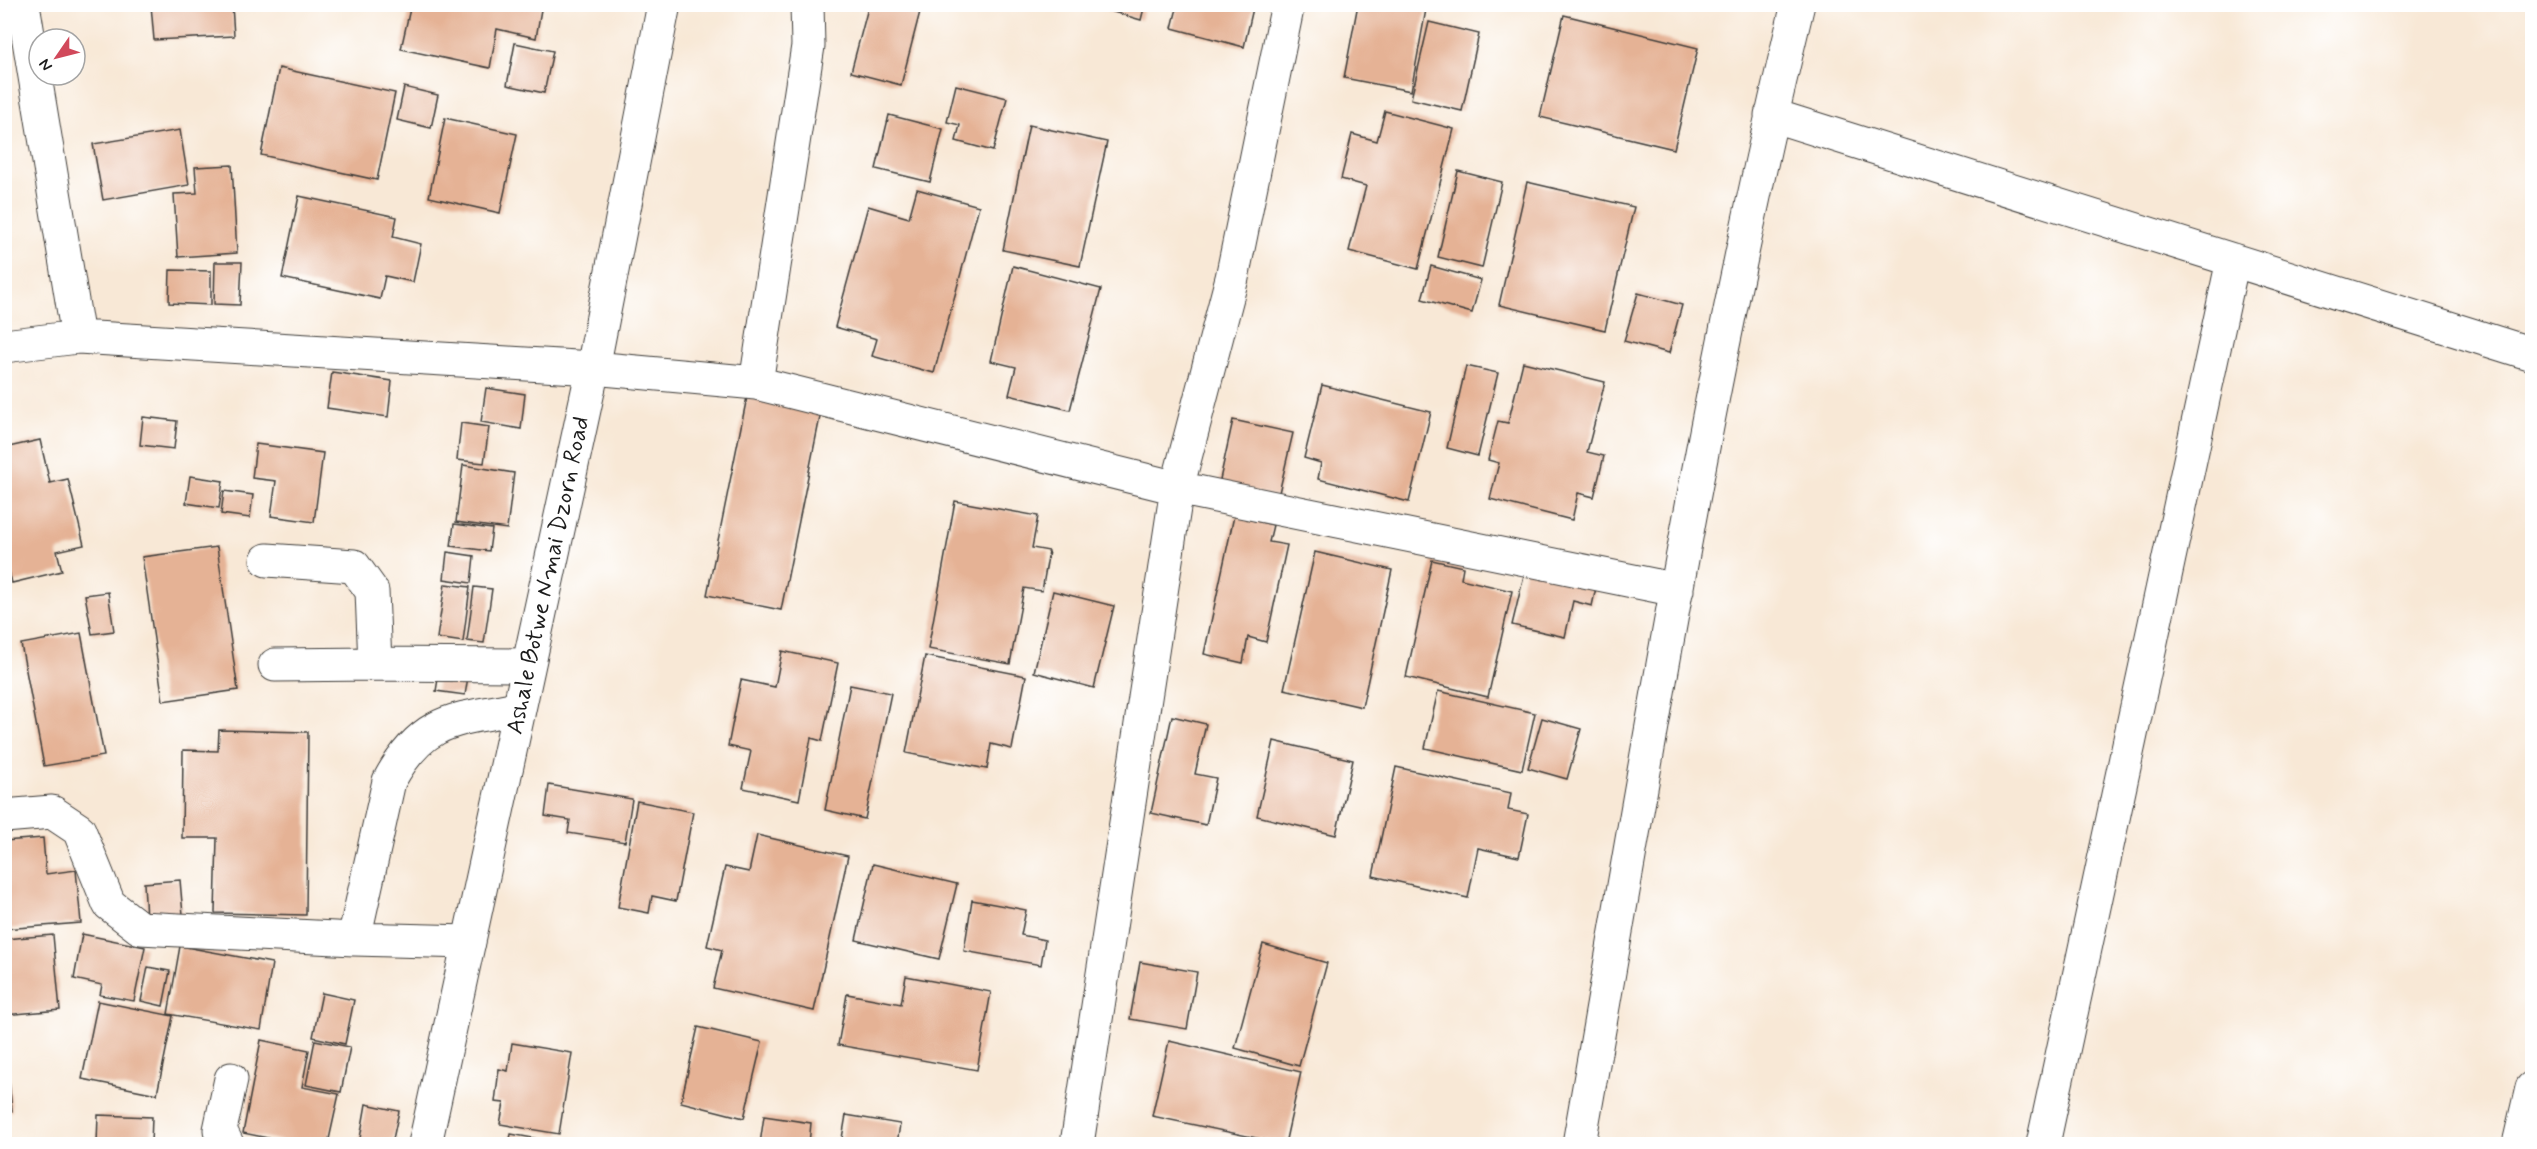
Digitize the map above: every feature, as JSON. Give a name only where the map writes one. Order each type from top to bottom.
[{"type":"street","points":[[23,4],[78,337]]},
{"type":"street","name":"Ashale Botwe Nmai Dzorn Road","points":[[425,1144],[593,368],[664,4]]},
{"type":"street","points":[[756,384],[808,46],[807,4]]},
{"type":"street","points":[[1077,1144],[1177,488],[1232,278],[1288,4]]},
{"type":"street","points":[[1579,1144],[1677,590],[1772,115],[1798,4]]},
{"type":"street","points":[[1772,115],[2532,354]]},
{"type":"street","points":[[2043,1144],[2233,260]]},
{"type":"street","points":[[4,346],[78,337],[593,368],[756,384],[1177,488],[1677,590]]},
{"type":"street","points":[[267,560],[354,566],[372,591],[375,664]]},
{"type":"street","points":[[275,665],[528,664]]},
{"type":"street","points":[[354,939],[389,781],[399,763],[412,746],[447,721],[518,708]]},
{"type":"street","points":[[4,816],[52,812],[79,830],[109,904],[141,928],[354,939],[469,942]]},
{"type":"street","points":[[227,1144],[220,1130],[231,1079]]},
{"type":"street","points":[[2519,1144],[2532,1088]]},
{"type":"building","points":[[411,4],[542,4],[536,38],[497,29],[490,68],[401,49]]},
{"type":"building","points":[[869,4],[922,4],[901,85],[851,72]]},
{"type":"building","points":[[1086,4],[1145,4],[1141,20]]},
{"type":"building","points":[[1178,4],[1254,4],[1244,47],[1172,28]]},
{"type":"building","points":[[1358,4],[1427,4],[1411,91],[1344,78]]},
{"type":"building","points":[[151,5],[232,5],[234,36],[154,40]]},
{"type":"building","points":[[1564,15],[1698,48],[1674,149],[1540,117]]},
{"type":"building","points":[[1429,22],[1479,34],[1462,111],[1411,99]]},
{"type":"building","points":[[515,43],[553,51],[544,93],[507,85]]},
{"type":"building","points":[[279,68],[395,93],[377,180],[261,155]]},
{"type":"building","points":[[956,85],[1007,98],[993,151],[956,141],[960,125],[947,122]]},
{"type":"building","points":[[404,87],[438,95],[431,128],[397,120]]},
{"type":"building","points":[[1385,111],[1454,129],[1418,269],[1349,251],[1366,186],[1341,179],[1352,134],[1377,141]]},
{"type":"building","points":[[889,115],[943,129],[930,182],[876,169]]},
{"type":"building","points":[[445,118],[517,134],[500,213],[429,197]]},
{"type":"building","points":[[1029,125],[1107,142],[1080,266],[1003,250]]},
{"type":"building","points":[[180,130],[189,185],[103,200],[93,144]]},
{"type":"building","points":[[232,165],[237,253],[178,257],[174,194],[197,193],[195,167]]},
{"type":"building","points":[[1458,171],[1502,182],[1482,268],[1438,257]]},
{"type":"building","points":[[1527,182],[1634,207],[1605,330],[1499,305]]},
{"type":"building","points":[[917,189],[979,206],[934,373],[872,356],[877,339],[835,327],[868,206],[909,218]]},
{"type":"building","points":[[4,191],[10,217],[4,218]]},
{"type":"building","points":[[299,196],[397,217],[393,237],[421,244],[413,282],[385,276],[380,299],[282,278]]},
{"type":"building","points":[[215,262],[242,262],[240,305],[214,304]]},
{"type":"building","points":[[1013,266],[1101,289],[1070,410],[1009,395],[1016,367],[991,361]]},
{"type":"building","points":[[1431,266],[1481,280],[1472,313],[1422,299]]},
{"type":"building","points":[[170,270],[211,271],[211,305],[169,303]]},
{"type":"building","points":[[1638,293],[1682,305],[1669,353],[1624,341]]},
{"type":"building","points":[[1523,362],[1605,382],[1587,452],[1604,456],[1594,497],[1578,493],[1572,520],[1490,499],[1499,463],[1488,460],[1498,421],[1508,423]]},
{"type":"building","points":[[1466,366],[1498,373],[1478,456],[1447,448]]},
{"type":"building","points":[[332,372],[392,381],[388,417],[327,408]]},
{"type":"building","points":[[1322,385],[1431,412],[1409,502],[1318,479],[1321,463],[1304,458]]},
{"type":"building","points":[[486,388],[525,394],[521,429],[481,422]]},
{"type":"building","points":[[747,397],[821,412],[781,610],[707,595]]},
{"type":"building","points":[[143,417],[177,421],[174,449],[140,445]]},
{"type":"building","points":[[1233,420],[1293,433],[1278,497],[1219,484]]},
{"type":"building","points":[[461,423],[489,427],[484,463],[457,460]]},
{"type":"building","points":[[40,440],[50,483],[68,479],[84,545],[57,551],[62,571],[12,583],[7,563],[4,563],[4,448]]},
{"type":"building","points":[[256,444],[323,453],[314,522],[271,516],[276,481],[252,478]]},
{"type":"building","points":[[463,465],[514,473],[507,529],[456,522]]},
{"type":"building","points":[[190,476],[223,481],[219,508],[186,503]]},
{"type":"building","points":[[224,491],[253,495],[250,518],[221,514]]},
{"type":"building","points":[[955,501],[1038,516],[1032,548],[1049,551],[1042,591],[1024,588],[1010,664],[928,649]]},
{"type":"building","points":[[1234,516],[1273,525],[1269,542],[1287,545],[1266,642],[1248,637],[1243,663],[1204,654]]},
{"type":"building","points":[[454,524],[492,529],[489,551],[451,546]]},
{"type":"building","points":[[217,547],[238,690],[163,701],[142,557]]},
{"type":"building","points":[[447,552],[474,556],[471,583],[444,579]]},
{"type":"building","points":[[1315,552],[1392,570],[1362,707],[1284,689]]},
{"type":"building","points":[[1432,560],[1463,567],[1461,579],[1512,591],[1488,697],[1406,677]]},
{"type":"building","points":[[1526,567],[1597,583],[1592,606],[1573,601],[1565,637],[1512,625]]},
{"type":"building","points":[[445,584],[470,587],[463,642],[437,638]]},
{"type":"building","points":[[474,587],[492,589],[484,643],[467,641]]},
{"type":"building","points":[[1053,591],[1114,606],[1094,688],[1034,672]]},
{"type":"building","points":[[108,592],[114,631],[92,634],[85,595]]},
{"type":"building","points":[[81,633],[104,756],[44,766],[21,644]]},
{"type":"building","points":[[782,651],[838,663],[822,741],[811,738],[799,800],[743,788],[751,751],[728,746],[741,680],[775,687]]},
{"type":"building","points":[[925,656],[1026,676],[1012,749],[991,744],[987,769],[906,753]]},
{"type":"building","points":[[439,673],[468,677],[465,695],[436,691]]},
{"type":"building","points":[[850,685],[891,693],[865,819],[825,810]]},
{"type":"building","points":[[1438,691],[1535,713],[1522,770],[1425,748]]},
{"type":"building","points":[[1172,716],[1206,724],[1195,774],[1216,778],[1206,825],[1151,813]]},
{"type":"building","points":[[1542,718],[1581,729],[1567,779],[1528,768]]},
{"type":"building","points":[[219,730],[308,732],[306,915],[215,913],[217,838],[182,838],[183,750],[218,751]]},
{"type":"building","points":[[1274,741],[1353,760],[1336,835],[1257,816]]},
{"type":"building","points":[[1396,767],[1511,793],[1508,810],[1528,814],[1519,857],[1478,848],[1468,898],[1373,876]]},
{"type":"building","points":[[549,785],[632,799],[625,842],[568,833],[570,820],[545,816]]},
{"type":"building","points":[[637,801],[693,812],[676,901],[652,896],[649,913],[618,907]]},
{"type":"building","points":[[757,835],[848,856],[814,1011],[713,988],[722,950],[707,946],[725,867],[749,872]]},
{"type":"building","points":[[43,838],[46,874],[76,870],[81,923],[4,929],[4,841]]},
{"type":"building","points":[[873,864],[957,884],[939,959],[856,940]]},
{"type":"building","points":[[180,880],[183,915],[146,918],[144,883]]},
{"type":"building","points":[[972,900],[1026,910],[1021,935],[1045,940],[1041,965],[964,951]]},
{"type":"building","points":[[82,934],[145,947],[134,1001],[100,995],[102,985],[74,979]]},
{"type":"building","points":[[53,935],[60,1010],[4,1015],[4,939]]},
{"type":"building","points":[[1263,944],[1327,963],[1299,1066],[1235,1048]]},
{"type":"building","points":[[180,946],[272,963],[261,1030],[168,1014]]},
{"type":"building","points":[[1140,962],[1197,972],[1187,1029],[1130,1019]]},
{"type":"building","points":[[148,967],[170,971],[163,1006],[141,1001]]},
{"type":"building","points":[[906,976],[991,992],[977,1070],[838,1045],[847,994],[901,1004]]},
{"type":"building","points":[[322,993],[354,1000],[345,1044],[313,1037]]},
{"type":"building","points":[[98,1001],[173,1016],[157,1094],[82,1079]]},
{"type":"building","points":[[698,1027],[762,1042],[744,1118],[681,1102]]},
{"type":"building","points":[[261,1040],[309,1050],[302,1087],[339,1094],[328,1144],[297,1144],[243,1133]]},
{"type":"building","points":[[315,1040],[350,1047],[341,1092],[306,1085]]},
{"type":"building","points":[[1169,1041],[1301,1072],[1285,1144],[1152,1116]]},
{"type":"building","points":[[512,1043],[572,1053],[559,1134],[500,1124],[504,1103],[495,1102],[499,1069],[508,1071]]},
{"type":"building","points":[[4,1060],[7,1060],[12,1111],[4,1112]]},
{"type":"building","points":[[366,1104],[399,1111],[392,1144],[359,1144]]},
{"type":"building","points":[[98,1115],[152,1117],[151,1144],[97,1144]]},
{"type":"building","points":[[846,1115],[900,1124],[897,1144],[841,1144]]},
{"type":"building","points":[[764,1116],[811,1123],[809,1144],[760,1144]]},
{"type":"building","points":[[511,1134],[560,1143],[560,1144],[509,1144]]}]
